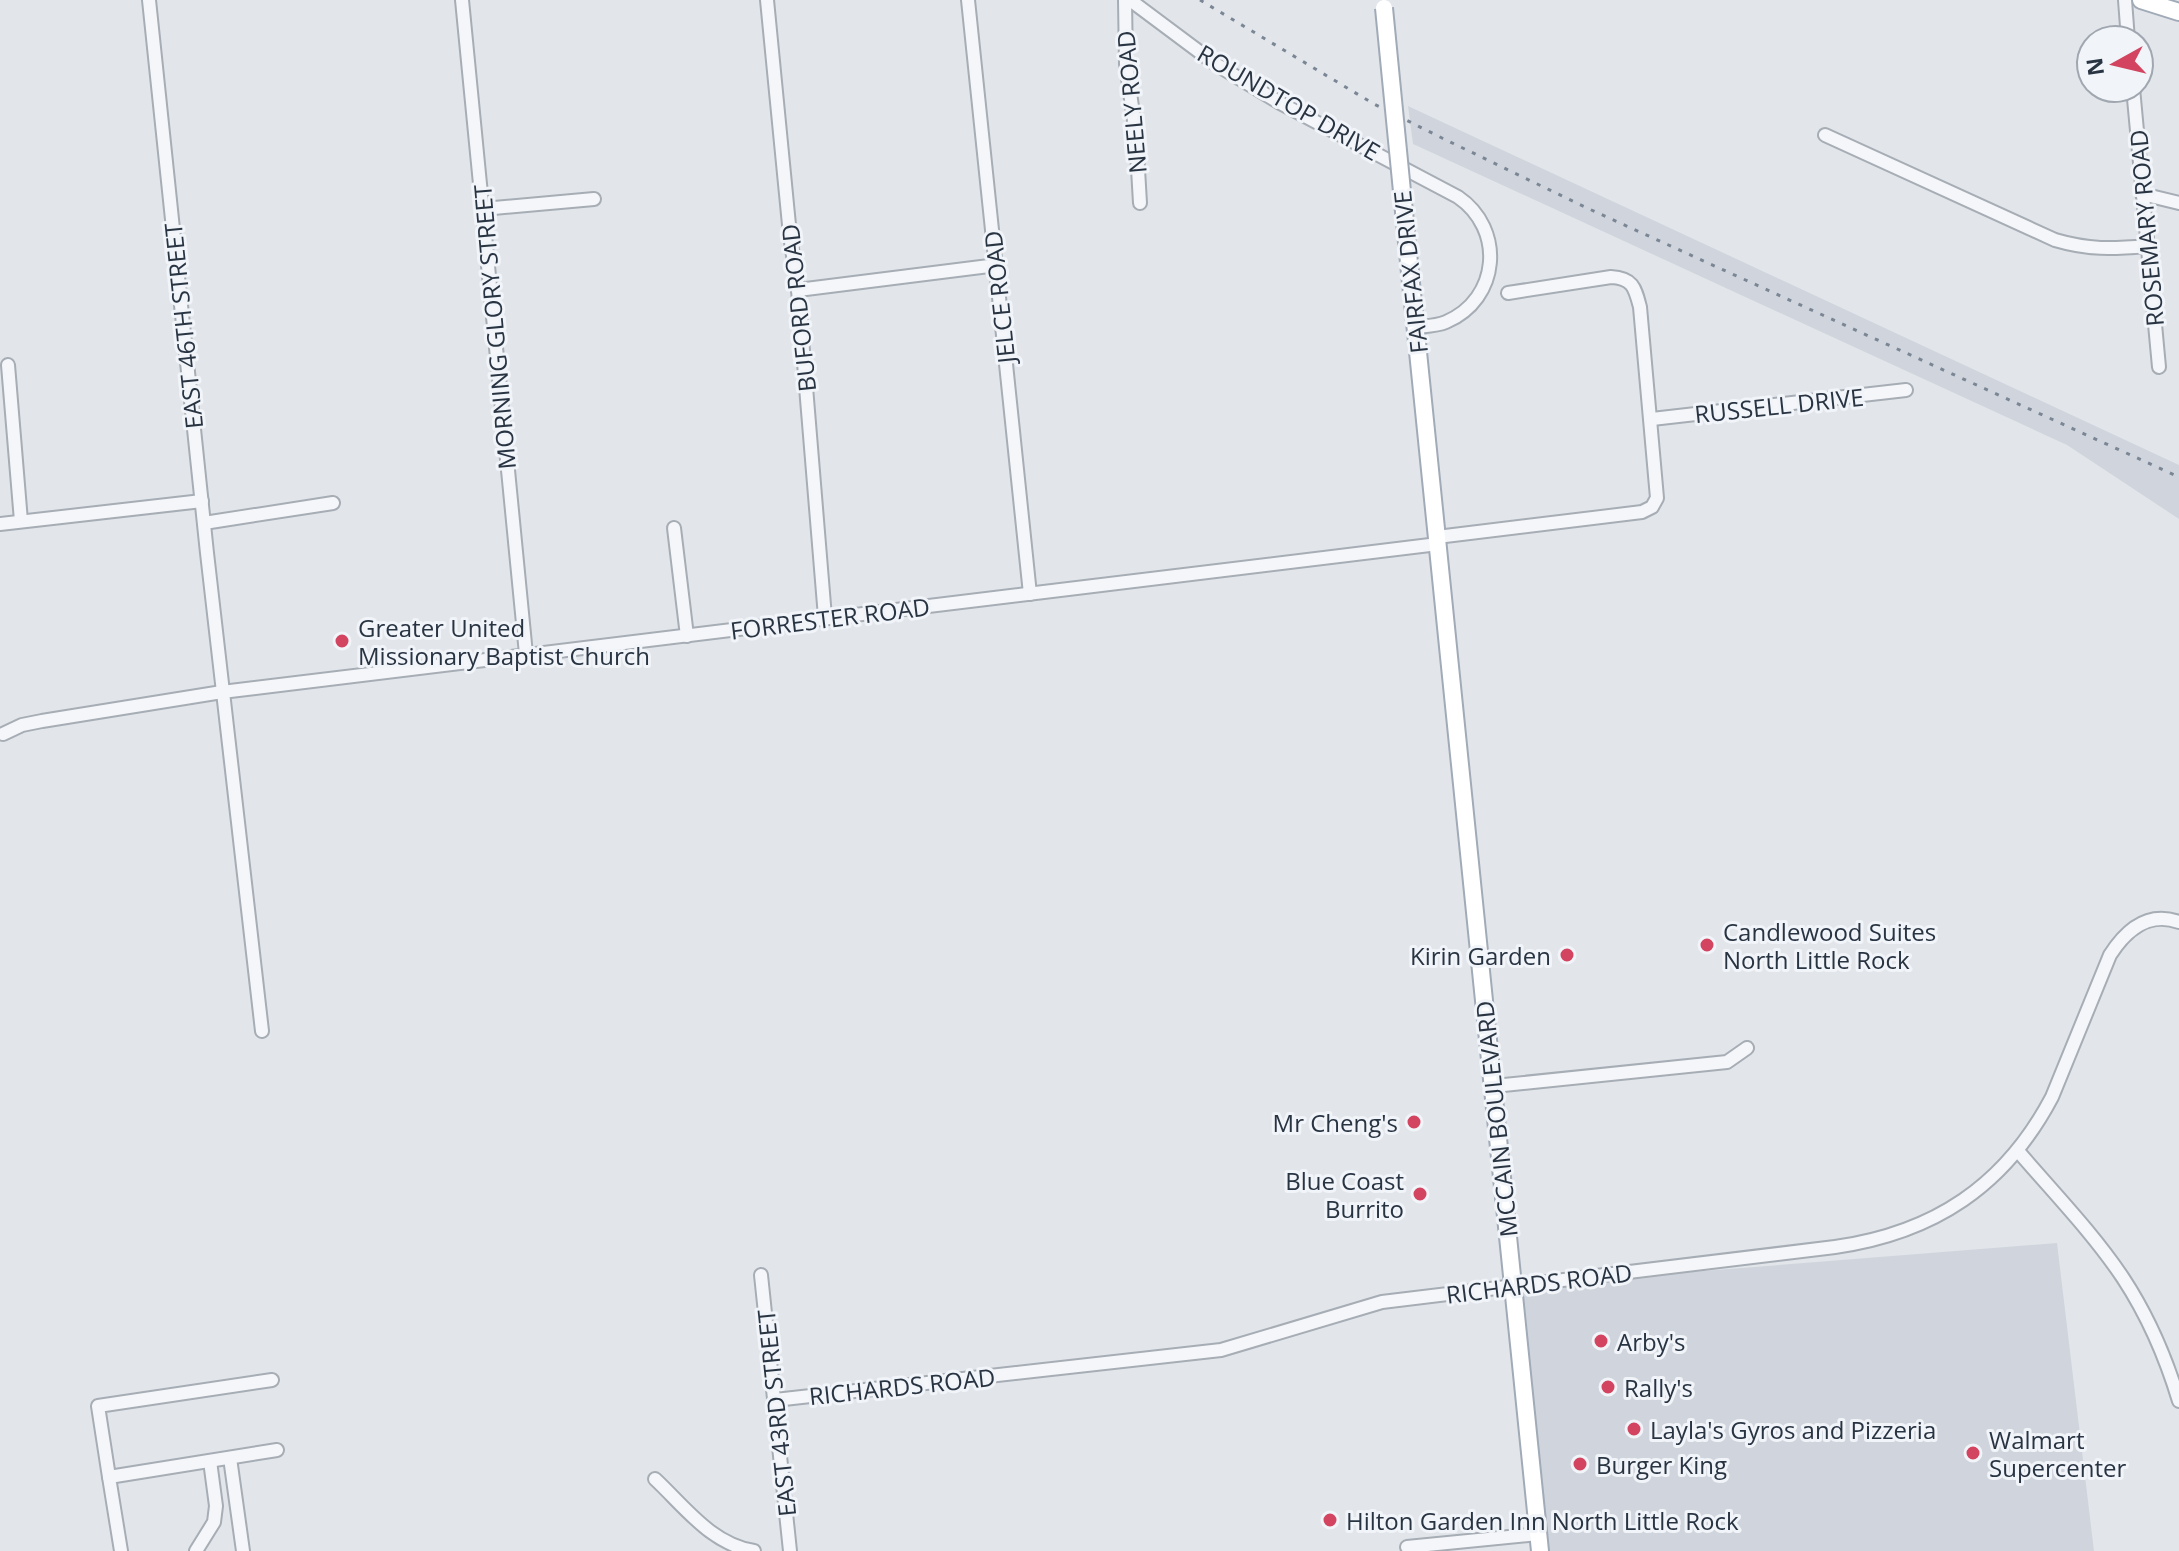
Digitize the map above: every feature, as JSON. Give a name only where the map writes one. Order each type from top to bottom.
[{"type":"main road","points":[[2141,0],[2179,12]]},
{"type":"main road","name":"FAIRFAX DRIVE","points":[[1384,4],[1437,541]]},
{"type":"main road","name":"MCCAIN BOULEVARD","points":[[1437,541],[1539,1542]]},
{"type":"street","name":"EAST 46TH STREET","points":[[149,0],[222,692]]},
{"type":"street","name":"MORNING GLORY STREET","points":[[462,0],[526,654]]},
{"type":"street","name":"BUFORD ROAD","points":[[767,0],[798,290],[825,617]]},
{"type":"street","name":"JELCE ROAD","points":[[968,0],[1030,594]]},
{"type":"street","name":"NEELY ROAD","points":[[1127,0],[1123,26],[1136,135],[1140,203]]},
{"type":"street","name":"ROUNDTOP DRIVE","points":[[1127,0],[1217,65],[1303,116],[1458,197],[1471,207],[1484,225],[1489,240],[1491,264],[1486,284],[1474,301],[1456,317],[1440,324],[1416,327]]},
{"type":"street","points":[[2125,0],[2127,24]]},
{"type":"street","name":"ROSEMARY ROAD","points":[[2134,104],[2159,367]]},
{"type":"street","points":[[1825,135],[2055,240],[2082,248],[2147,246]]},
{"type":"street","points":[[2142,194],[2179,203]]},
{"type":"street","points":[[483,209],[594,199]]},
{"type":"street","points":[[798,290],[997,265]]},
{"type":"street","points":[[1508,293],[1611,277],[1625,278],[1633,285],[1640,307],[1652,419]]},
{"type":"street","points":[[8,365],[21,521]]},
{"type":"street","name":"RUSSELL DRIVE","points":[[1652,419],[1906,390]]},
{"type":"street","name":"FORRESTER ROAD","points":[[3,734],[22,725],[42,721],[222,692],[1030,594],[1642,512],[1652,507],[1657,498],[1652,419]]},
{"type":"street","points":[[0,524],[202,501]]},
{"type":"street","points":[[204,523],[333,503]]},
{"type":"street","points":[[674,528],[687,636]]},
{"type":"street","points":[[222,692],[262,1031]]},
{"type":"street","name":"RICHARDS ROAD","points":[[775,1400],[1221,1350],[1382,1302],[1835,1247],[1893,1236],[1963,1202],[2018,1151],[2052,1097],[2110,955],[2124,935],[2144,922],[2160,918],[2179,922]]},
{"type":"street","points":[[1494,1086],[1727,1062],[1747,1048]]},
{"type":"street","points":[[2018,1151],[2124,1279],[2150,1325],[2179,1401]]},
{"type":"street","name":"EAST 43RD STREET","points":[[761,1275],[790,1551]]},
{"type":"street","points":[[121,1551],[98,1406],[272,1380]]},
{"type":"street","points":[[109,1477],[277,1450]]},
{"type":"street","points":[[230,1458],[243,1551]]},
{"type":"street","points":[[196,1551],[214,1522],[216,1506],[210,1461]]},
{"type":"street","points":[[655,1479],[704,1528],[733,1546],[754,1551]]},
{"type":"street","points":[[1407,1547],[1539,1542]]},
{"type":"shaded area","points":[[1408,106],[2179,465],[2179,519],[2067,445],[1413,144]]},
{"type":"shaded area","points":[[2057,1243],[2094,1551],[1540,1551],[1513,1286]]},
{"type":"railway","points":[[1200,0],[1374,104],[1442,138],[1587,208],[2179,477]]},
{"type":"place","name":"Greater United Missionary Baptist Church","points":[[342,641]]},
{"type":"place","name":"Candlewood Suites North Little Rock","points":[[1707,945]]},
{"type":"place","name":"Kirin Garden","points":[[1567,955]]},
{"type":"place","name":"Mr Cheng's","points":[[1414,1122]]},
{"type":"place","name":"Blue Coast Burrito","points":[[1420,1194]]},
{"type":"place","name":"Arby's","points":[[1601,1341]]},
{"type":"place","name":"Rally's","points":[[1608,1387]]},
{"type":"place","name":"Layla's Gyros and Pizzeria","points":[[1634,1429]]},
{"type":"place","name":"Walmart Supercenter","points":[[1973,1453]]},
{"type":"place","name":"Burger King","points":[[1580,1464]]},
{"type":"place","name":"Hilton Garden Inn North Little Rock","points":[[1330,1520]]}]
